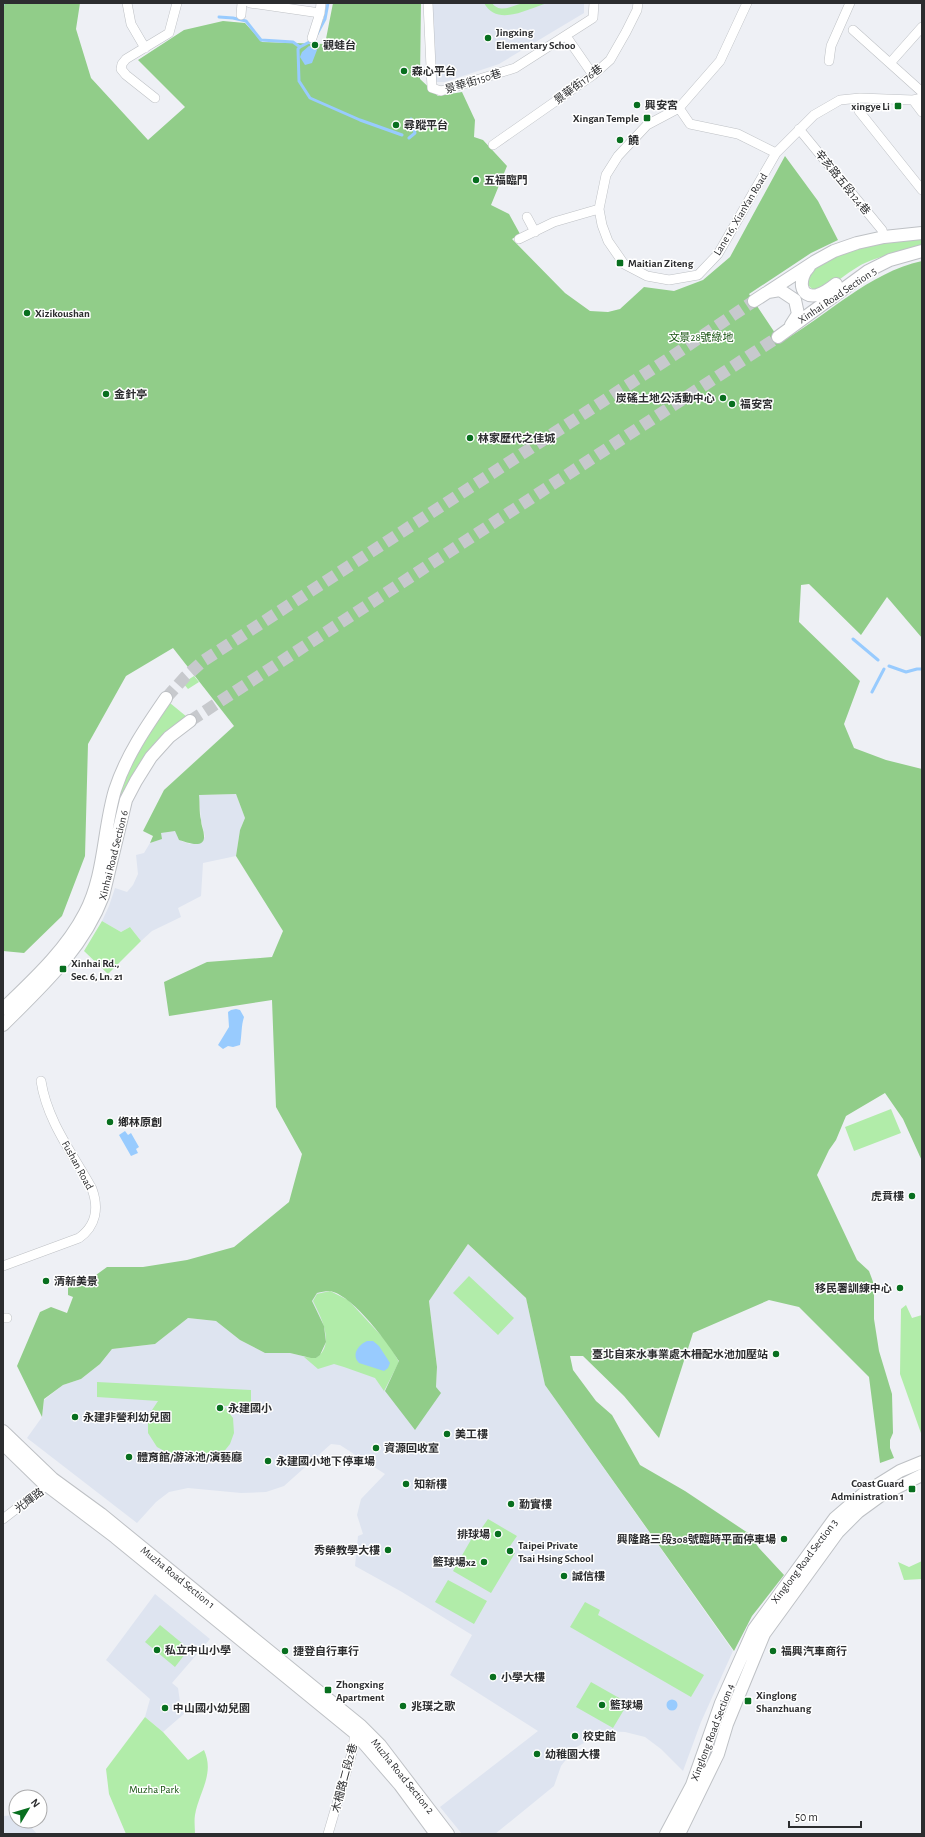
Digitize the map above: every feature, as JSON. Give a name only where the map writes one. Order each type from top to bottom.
[{"type":"main road","points":[[754,301],[814,262],[840,249],[857,243],[884,237],[922,233]]},
{"type":"main road","name":"Xinhai Road Section 5","points":[[778,337],[861,276],[890,260],[922,251]]},
{"type":"main road","points":[[814,262],[803,272],[801,278],[801,284],[805,291],[810,294],[816,295],[823,293],[845,278],[861,276]]},
{"type":"main road","points":[[767,292],[780,290],[795,300],[798,314],[791,326]]},
{"type":"main road","name":"Xinhai Road Section 6","points":[[3,1009],[67,942],[86,912],[99,876],[115,791],[125,764],[141,734],[166,698]]},
{"type":"main road","name":"Xinhai Road Section 6","points":[[3,1025],[67,959],[80,942],[98,910],[103,896],[126,800],[151,757],[169,737],[190,721]]},
{"type":"main road","name":"Muzha Road Section 1","points":[[3,1431],[50,1482],[101,1514],[356,1721]]},
{"type":"main road","name":"Muzha Road Section 1","points":[[3,1444],[115,1538],[355,1733]]},
{"type":"main road","name":"Xinglong Road Section 3","points":[[759,1632],[835,1518],[863,1494],[900,1471],[922,1462]]},
{"type":"main road","name":"Xinglong Road Section 3","points":[[759,1632],[838,1532],[858,1512],[880,1496],[922,1476]]},
{"type":"main road","name":"Xinglong Road Section 4","points":[[666,1834],[692,1785],[721,1703],[759,1632]]},
{"type":"main road","name":"Xinglong Road Section 4","points":[[679,1834],[718,1754],[759,1632]]},
{"type":"main road","name":"Muzha Road Section 2","points":[[356,1721],[380,1745],[448,1834]]},
{"type":"main road","name":"Muzha Road Section 2","points":[[355,1733],[400,1785],[436,1834]]},
{"type":"street","points":[[126,3],[131,24],[145,48]]},
{"type":"street","points":[[155,98],[126,75],[121,69],[122,64],[126,59],[169,33],[178,3]]},
{"type":"street","points":[[240,15],[242,3]]},
{"type":"street","points":[[250,3],[320,13]]},
{"type":"street","points":[[312,38],[320,13],[321,3]]},
{"type":"street","name":"景華街150巷","points":[[428,3],[432,88],[441,91],[515,68],[566,36]]},
{"type":"street","points":[[593,75],[566,36],[593,18],[594,3]]},
{"type":"street","name":"景華街176巷","points":[[493,145],[593,75],[610,60],[637,10],[638,3]]},
{"type":"street","name":"Lane 16, XianYan Road","points":[[747,3],[720,61],[679,108],[647,125],[618,156],[606,175],[600,209],[602,225],[608,241],[624,264],[647,276],[669,280],[698,275],[718,254],[776,153],[814,115],[840,100],[860,98],[913,100],[922,98]]},
{"type":"street","points":[[829,61],[831,46],[850,3]]},
{"type":"street","points":[[891,62],[922,27]]},
{"type":"street","points":[[853,30],[891,62],[922,92]]},
{"type":"street","points":[[913,100],[922,112]]},
{"type":"street","points":[[679,108],[690,124],[738,134],[776,153]]},
{"type":"street","points":[[859,111],[922,190]]},
{"type":"street","name":"辛亥路五段124巷","points":[[799,129],[882,230],[884,237]]},
{"type":"street","points":[[519,239],[554,222],[600,209]]},
{"type":"street","points":[[527,217],[535,232]]},
{"type":"street","name":"Fushan Road","points":[[3,1266],[79,1238],[86,1233],[92,1225],[96,1214],[96,1201],[92,1189],[50,1114],[43,1097],[41,1081]]},
{"type":"street","name":"光輝路","points":[[3,1519],[50,1482]]},
{"type":"street","name":"木柵路二段2巷","points":[[328,1834],[353,1749],[356,1721]]},
{"type":"shaded area","name":"Jingxing Elementary Schoo","points":[[432,3],[584,3],[584,13],[499,64],[445,82],[436,82]]},
{"type":"shaded area","points":[[236,794],[245,818],[240,830],[236,856],[203,863],[201,896],[178,908],[181,917],[152,931],[141,941],[130,927],[121,932],[102,921],[115,888],[127,892],[133,885],[138,874],[136,855],[144,853],[150,843],[161,839],[161,833],[175,830],[179,840],[190,844],[205,837],[201,820],[199,795]]},
{"type":"shaded area","name":"Taipei Private Tsai Hsing School","points":[[468,1244],[526,1298],[545,1385],[733,1651],[701,1722],[683,1771],[661,1749],[645,1737],[625,1732],[605,1731],[575,1748],[561,1766],[554,1786],[495,1834],[462,1834],[440,1807],[538,1731],[450,1675],[472,1635],[402,1592],[355,1566],[358,1536],[363,1534],[357,1515],[361,1499],[385,1474],[340,1445],[331,1444],[284,1486],[266,1492],[241,1493],[188,1488],[169,1492],[156,1502],[137,1523],[27,1438],[42,1417],[44,1400],[63,1385],[81,1379],[100,1364],[112,1349],[155,1344],[188,1318],[216,1321],[240,1340],[265,1353],[290,1353],[311,1358],[321,1355],[326,1342],[324,1326],[312,1301],[317,1293],[330,1291],[349,1300],[388,1343],[399,1361],[385,1391],[436,1387],[437,1367],[429,1301]]},
{"type":"shaded area","name":"私立中山小學","points":[[155,1594],[210,1639],[172,1683],[178,1688],[180,1702],[185,1713],[163,1732],[145,1717],[150,1699],[106,1660]]},
{"type":"shaded area","points":[[3,1816],[8,1816],[8,1829],[33,1829],[37,1834],[3,1834]]},
{"type":"green space","name":"文景28號綠地","points":[[3,3],[80,3],[76,29],[91,78],[148,140],[185,107],[138,60],[184,30],[223,21],[245,23],[262,42],[325,44],[333,3],[421,3],[420,79],[438,96],[462,92],[475,120],[474,137],[483,140],[507,166],[491,205],[509,214],[520,234],[512,239],[565,293],[590,311],[608,312],[620,309],[644,287],[674,291],[703,280],[730,257],[785,156],[818,201],[838,240],[811,253],[749,294],[781,342],[866,285],[902,267],[922,261],[922,638],[887,597],[861,635],[809,584],[801,585],[799,622],[860,681],[844,724],[854,748],[886,760],[922,769],[922,1161],[903,1119],[885,1093],[846,1116],[836,1140],[829,1150],[817,1175],[857,1260],[869,1271],[874,1285],[874,1319],[879,1351],[892,1394],[893,1433],[890,1440],[890,1448],[894,1458],[880,1463],[869,1377],[799,1307],[769,1300],[693,1333],[659,1438],[624,1396],[583,1356],[570,1356],[573,1370],[596,1401],[612,1415],[640,1465],[685,1491],[748,1533],[759,1548],[784,1575],[752,1616],[734,1651],[545,1385],[526,1298],[468,1244],[429,1301],[437,1367],[436,1387],[441,1393],[415,1430],[385,1391],[399,1361],[378,1331],[358,1309],[348,1300],[329,1291],[317,1293],[312,1301],[324,1326],[326,1342],[320,1355],[316,1358],[290,1353],[265,1353],[240,1340],[216,1321],[188,1318],[155,1344],[112,1349],[100,1364],[81,1379],[63,1385],[44,1399],[42,1417],[17,1366],[40,1312],[51,1307],[67,1313],[73,1297],[68,1295],[68,1287],[70,1283],[75,1280],[96,1275],[107,1267],[143,1267],[187,1260],[234,1247],[289,1202],[302,1154],[276,1107],[272,1000],[169,1016],[164,982],[207,962],[272,957],[283,931],[236,856],[240,830],[245,818],[236,794],[199,795],[201,824],[204,832],[204,840],[202,843],[194,844],[179,840],[175,831],[161,833],[162,839],[150,843],[153,836],[143,831],[164,790],[234,726],[173,648],[126,676],[88,744],[85,856],[62,916],[24,953],[3,951]]},
{"type":"green space","points":[[484,3],[492,3],[503,9],[525,3],[547,3],[522,12],[505,15],[497,14],[490,10]]},
{"type":"green space","points":[[922,239],[922,247],[886,255],[872,260],[858,266],[833,283],[820,289],[813,290],[807,284],[809,271],[840,254],[877,243]]},
{"type":"green space","points":[[194,676],[199,682],[188,689],[183,683]]},
{"type":"green space","points":[[170,703],[187,717],[161,739],[142,760],[134,772],[115,817],[123,786],[135,757],[151,730]]},
{"type":"green space","points":[[102,921],[121,932],[130,927],[141,941],[108,974],[84,951]]},
{"type":"green space","points":[[891,1109],[901,1133],[854,1151],[845,1127]]},
{"type":"green space","points":[[469,1276],[514,1318],[498,1335],[453,1293]]},
{"type":"green space","points":[[330,1291],[348,1300],[388,1343],[399,1362],[384,1391],[375,1378],[334,1364],[318,1369],[304,1357],[316,1358],[325,1346],[326,1338],[323,1323],[313,1301],[317,1294]]},
{"type":"green space","points":[[906,1305],[912,1318],[922,1315],[922,1436],[900,1374],[901,1309]]},
{"type":"green space","points":[[97,1382],[251,1390],[251,1405],[224,1406],[233,1418],[234,1433],[230,1444],[222,1454],[215,1458],[175,1457],[157,1447],[148,1433],[148,1416],[158,1401],[97,1397]]},
{"type":"green space","name":"籃球場x2","points":[[488,1519],[517,1536],[508,1549],[515,1553],[491,1593],[453,1571],[476,1531],[479,1532]]},
{"type":"green space","points":[[922,1561],[922,1579],[904,1580],[898,1562],[909,1567]]},
{"type":"green space","points":[[448,1580],[487,1601],[474,1624],[435,1602]]},
{"type":"green space","points":[[585,1602],[600,1610],[598,1615],[704,1675],[691,1697],[570,1627]]},
{"type":"green space","points":[[160,1625],[189,1649],[175,1667],[145,1642]]},
{"type":"green space","name":"籃球場","points":[[591,1682],[628,1703],[613,1728],[576,1707]]},
{"type":"green space","name":"Muzha Park","points":[[145,1717],[163,1732],[188,1760],[204,1750],[208,1767],[205,1783],[195,1815],[195,1834],[126,1834],[109,1794],[106,1769]]},
{"type":"water","points":[[309,46],[315,47],[317,50],[312,63],[305,65],[300,57],[302,52]]},
{"type":"water","points":[[236,1009],[240,1010],[244,1017],[240,1045],[233,1047],[228,1046],[223,1049],[218,1045],[229,1027],[228,1012]]},
{"type":"water","points":[[125,1131],[128,1135],[131,1133],[139,1147],[136,1149],[138,1153],[131,1156],[119,1135]]},
{"type":"water","points":[[367,1341],[373,1341],[379,1346],[390,1363],[388,1368],[384,1371],[359,1363],[357,1360],[356,1354],[358,1348]]},
{"type":"water","points":[[672,1699],[676,1701],[678,1705],[676,1709],[672,1711],[668,1709],[666,1705],[668,1701]]},
{"type":"waterway","points":[[317,34],[325,19],[328,3]]},
{"type":"waterway","points":[[219,17],[246,21],[261,40],[293,42],[300,47],[313,40]]},
{"type":"waterway","points":[[300,47],[298,49],[299,81],[310,98],[360,120],[402,135]]},
{"type":"waterway","points":[[409,138],[415,133],[411,119]]},
{"type":"waterway","points":[[853,639],[878,660]]},
{"type":"waterway","points":[[889,666],[906,672],[922,669]]},
{"type":"waterway","points":[[872,692],[884,669]]},
{"type":"tunnel","points":[[166,698],[185,677],[203,661],[668,359],[754,301]]},
{"type":"tunnel","points":[[190,721],[778,337]]},
{"type":"place","name":"Jingxing Elementary Schoo","points":[[488,38]]},
{"type":"place","name":"觀蛙台","points":[[315,45]]},
{"type":"place","name":"森心平台","points":[[404,71]]},
{"type":"place","name":"興安宮","points":[[637,105]]},
{"type":"place","name":"xingye Li","points":[[898,106]]},
{"type":"place","name":"Xingan Temple","points":[[647,118]]},
{"type":"place","name":"尋蹤平台","points":[[396,125]]},
{"type":"place","name":"饒","points":[[620,140]]},
{"type":"place","name":"五福臨門","points":[[476,180]]},
{"type":"place","name":"Maitian Ziteng","points":[[620,263]]},
{"type":"place","name":"Xizikoushan","points":[[27,313]]},
{"type":"place","name":"金針亭","points":[[106,394]]},
{"type":"place","name":"炭磘土地公活動中心","points":[[723,398]]},
{"type":"place","name":"福安宮","points":[[732,404]]},
{"type":"place","name":"林家歷代之佳城","points":[[470,438]]},
{"type":"place","name":"Xinhai Rd., Sec. 6, Ln. 21","points":[[63,969]]},
{"type":"place","name":"鄉林原創","points":[[110,1122]]},
{"type":"place","name":"虎賁樓","points":[[912,1196]]},
{"type":"place","name":"清新美景","points":[[46,1281]]},
{"type":"place","name":"移民署訓練中心","points":[[900,1288]]},
{"type":"place","name":"臺北自來水事業處木柵配水池加壓站","points":[[776,1354]]},
{"type":"place","name":"永建國小","points":[[220,1408]]},
{"type":"place","name":"永建非營利幼兒園","points":[[75,1417]]},
{"type":"place","name":"美工樓","points":[[447,1434]]},
{"type":"place","name":"資源回收室","points":[[376,1448]]},
{"type":"place","name":"體育館/游泳池/演藝廳","points":[[129,1457]]},
{"type":"place","name":"永建國小地下停車場","points":[[268,1461]]},
{"type":"place","name":"知新樓","points":[[406,1484]]},
{"type":"place","name":"Coast Guard Administration 1","points":[[912,1489]]},
{"type":"place","name":"勤實樓","points":[[511,1504]]},
{"type":"place","name":"排球場","points":[[498,1534]]},
{"type":"place","name":"興隆路三段308號臨時平面停車場","points":[[784,1539]]},
{"type":"place","name":"秀榮教學大樓","points":[[388,1550]]},
{"type":"place","name":"Taipei Private Tsai Hsing School","points":[[510,1551]]},
{"type":"place","name":"籃球場x2","points":[[484,1562]]},
{"type":"place","name":"誠信樓","points":[[564,1576]]},
{"type":"place","name":"私立中山小學","points":[[157,1650]]},
{"type":"place","name":"捷登自行車行","points":[[285,1651]]},
{"type":"place","name":"福興汽車商行","points":[[773,1651]]},
{"type":"place","name":"小學大樓","points":[[493,1677]]},
{"type":"place","name":"Zhongxing Apartment","points":[[328,1690]]},
{"type":"place","name":"Xinglong Shanzhuang","points":[[748,1701]]},
{"type":"place","name":"籃球場","points":[[602,1705]]},
{"type":"place","name":"兆璞之歌","points":[[403,1706]]},
{"type":"place","name":"中山國小幼兒園","points":[[165,1708]]},
{"type":"place","name":"校史館","points":[[575,1736]]},
{"type":"place","name":"幼稚園大樓","points":[[537,1754]]}]
